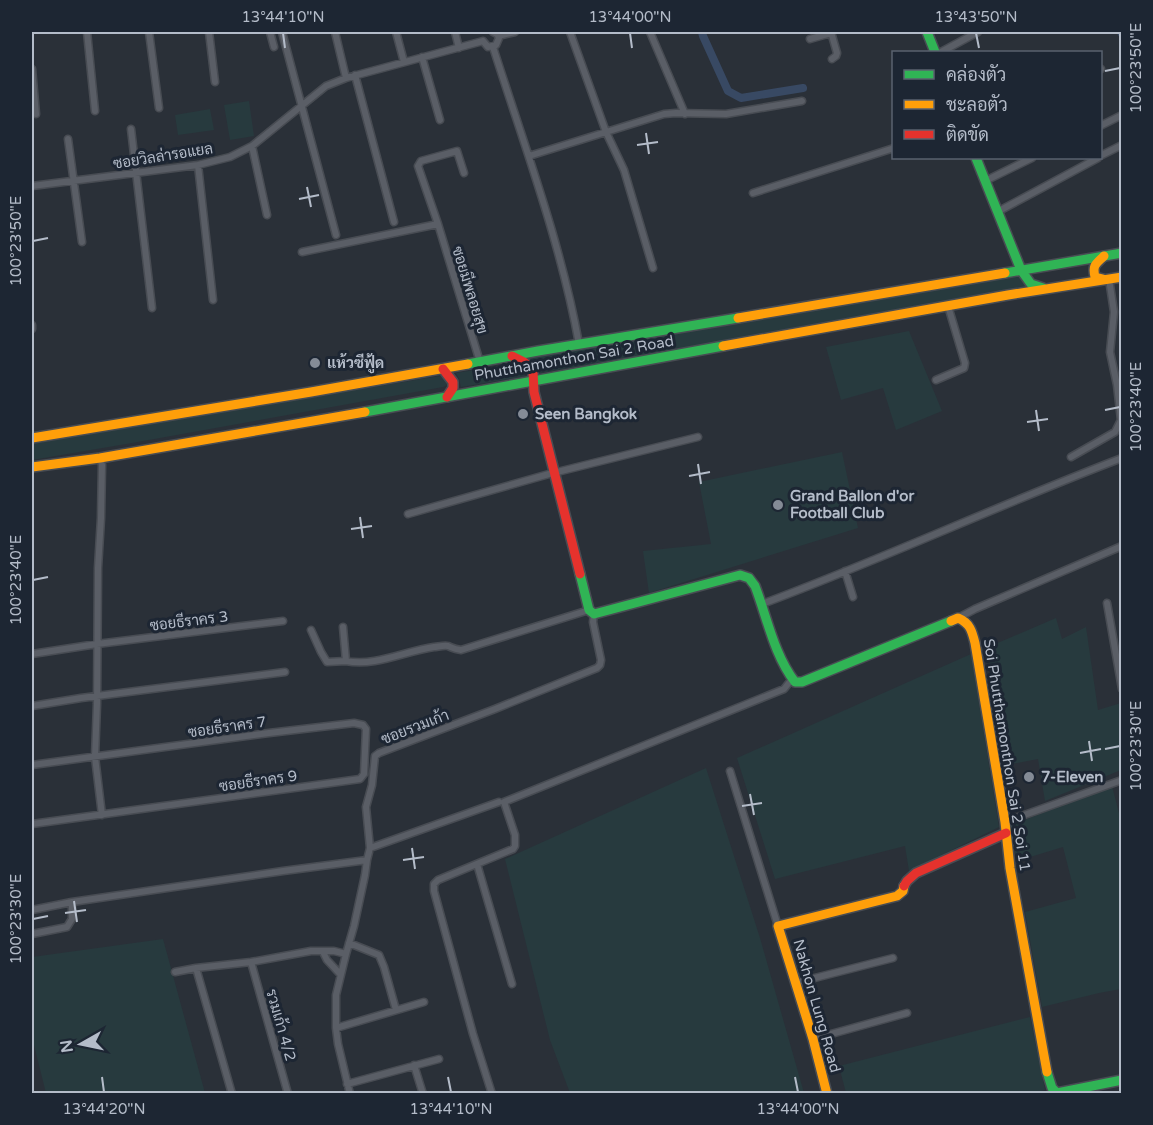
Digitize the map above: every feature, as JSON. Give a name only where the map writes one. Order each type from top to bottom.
[{"type":"main road","points":[[927,32],[935,51]]},
{"type":"main road","points":[[976,159],[1021,270],[1031,284],[1046,288]]},
{"type":"main road","name":"Phutthamonthon Sai 2 Road","points":[[32,438],[1122,253]]},
{"type":"main road","points":[[1104,256],[1093,270],[1095,277],[1107,279]]},
{"type":"main road","name":"Phutthamonthon Sai 2 Road","points":[[32,467],[100,458],[1046,288],[1122,277]]},
{"type":"main road","points":[[512,356],[524,362],[533,371],[533,381],[554,472],[592,612],[740,575],[746,576],[751,580],[762,604],[782,661],[795,682],[958,618]]},
{"type":"main road","points":[[443,369],[454,384],[447,397]]},
{"type":"main road","name":"Soi Phutthamonthon Sai 2 Soi 11","points":[[958,618],[971,627],[975,643],[1005,822],[1010,868],[1051,1092],[1066,1092],[1122,1080]]},
{"type":"main road","name":"Nakhon Lung Road","points":[[827,1094],[813,1039],[778,926],[897,896],[904,890],[906,882],[916,873],[1006,833]]},
{"type":"street","points":[[87,32],[95,111]]},
{"type":"street","points":[[149,32],[159,108]]},
{"type":"street","points":[[209,32],[215,82]]},
{"type":"street","points":[[270,32],[274,47]]},
{"type":"street","points":[[282,32],[336,234]]},
{"type":"street","points":[[335,32],[346,78]]},
{"type":"street","points":[[396,32],[404,62]]},
{"type":"street","points":[[455,32],[459,48]]},
{"type":"street","points":[[493,47],[488,47],[483,41],[483,36],[515,32]]},
{"type":"street","points":[[570,32],[606,132],[624,170],[653,268]]},
{"type":"street","points":[[650,32],[685,114]]},
{"type":"street","points":[[810,39],[831,32],[837,52],[832,59]]},
{"type":"street","points":[[943,51],[978,32]]},
{"type":"street","points":[[493,33],[498,41],[493,47]]},
{"type":"street","name":"ซอยวิลล่ารอแยล","points":[[32,186],[198,165],[230,157],[252,147],[326,86],[356,75],[483,41]]},
{"type":"street","points":[[493,47],[566,279],[579,344]]},
{"type":"street","points":[[422,57],[440,120]]},
{"type":"street","points":[[32,69],[36,114]]},
{"type":"street","points":[[356,75],[394,222]]},
{"type":"street","points":[[529,156],[664,114],[726,114],[802,101]]},
{"type":"street","points":[[1102,125],[1122,115]]},
{"type":"street","points":[[130,129],[152,308]]},
{"type":"street","points":[[68,139],[82,242]]},
{"type":"street","points":[[1102,156],[1122,145]]},
{"type":"street","points":[[252,147],[267,215]]},
{"type":"street","points":[[753,193],[892,149]]},
{"type":"street","name":"ซอยมีพลอยสุข","points":[[464,173],[457,151],[419,162],[418,168],[480,362]]},
{"type":"street","points":[[985,181],[1030,159]]},
{"type":"street","points":[[998,212],[1096,159]]},
{"type":"street","points":[[198,165],[213,300]]},
{"type":"street","points":[[302,252],[438,225]]},
{"type":"street","points":[[1071,458],[1115,432],[1121,420],[1110,352],[1113,308],[1107,279]]},
{"type":"street","points":[[936,380],[964,368],[965,363],[948,306]]},
{"type":"street","points":[[1113,308],[1122,306]]},
{"type":"street","points":[[408,514],[554,472],[698,436]]},
{"type":"street","points":[[32,824],[102,815],[94,757],[100,458]]},
{"type":"street","points":[[762,604],[986,514],[1065,479],[1122,458]]},
{"type":"street","points":[[958,618],[1122,546]]},
{"type":"street","points":[[845,571],[852,597]]},
{"type":"street","points":[[1107,603],[1122,689]]},
{"type":"street","points":[[311,630],[327,662],[362,663],[436,647],[447,646],[461,650],[592,612]]},
{"type":"street","name":"ซอยรวมเก้า","points":[[350,1094],[336,1028],[336,995],[370,848],[366,807],[372,785],[375,756],[597,668],[601,660],[592,612]]},
{"type":"street","name":"ซอยธีราคร 3","points":[[32,654],[283,621]]},
{"type":"street","points":[[343,627],[346,661]]},
{"type":"street","points":[[1112,631],[1122,630]]},
{"type":"street","points":[[32,706],[285,672]]},
{"type":"street","points":[[492,1094],[473,1034],[434,884],[438,880],[513,849],[515,835],[504,801],[784,689],[792,680]]},
{"type":"street","name":"ซอยธีราคร 7","points":[[32,765],[269,733],[354,723],[363,725]]},
{"type":"street","name":"ซอยธีราคร 9","points":[[102,815],[360,779],[364,774],[366,729],[363,725]]},
{"type":"street","points":[[730,771],[778,926]]},
{"type":"street","points":[[1005,822],[1122,780]]},
{"type":"street","points":[[370,848],[499,802]]},
{"type":"street","points":[[32,910],[72,902],[367,860]]},
{"type":"street","points":[[477,864],[512,984]]},
{"type":"street","points":[[32,934],[69,925],[73,915],[72,902]]},
{"type":"street","points":[[349,943],[379,955],[396,1010]]},
{"type":"street","points":[[175,972],[311,951],[334,951],[346,954]]},
{"type":"street","points":[[323,952],[340,974]]},
{"type":"street","points":[[795,983],[893,958]]},
{"type":"street","name":"รวมเก้า 4/2","points":[[251,962],[288,1094]]},
{"type":"street","points":[[196,968],[232,1094]]},
{"type":"street","points":[[336,1028],[424,1002]]},
{"type":"street","points":[[813,1039],[907,1013]]},
{"type":"street","points":[[347,1084],[439,1059]]},
{"type":"street","points":[[414,1065],[423,1094]]},
{"type":"green space","points":[[249,101],[254,136],[230,140],[224,105]]},
{"type":"green space","points":[[210,109],[214,130],[178,135],[175,115]]},
{"type":"green space","points":[[1018,275],[1024,281],[1026,288],[540,373],[528,358],[785,313]]},
{"type":"green space","points":[[909,331],[942,411],[896,430],[883,388],[841,400],[826,347]]},
{"type":"green space","points":[[517,363],[527,368],[528,373],[523,377],[461,387],[456,373]]},
{"type":"green space","points":[[440,376],[446,377],[450,384],[32,460],[32,444]]},
{"type":"green space","name":"Grand Ballon d'or Football Club","points":[[842,452],[858,528],[649,593],[643,551],[711,544],[699,482]]},
{"type":"green space","points":[[1056,618],[1062,639],[1086,627],[1098,710],[1121,703],[1121,770],[1045,801],[1038,759],[1006,765],[986,648]]},
{"type":"green space","points":[[971,654],[999,827],[909,871],[905,846],[775,879],[737,758]]},
{"type":"green space","points":[[706,768],[760,938],[804,1093],[570,1093],[550,1040],[505,859]]},
{"type":"green space","points":[[1112,786],[1121,821],[1121,989],[1042,1007],[1025,912],[1076,898],[1063,847],[1017,861],[1009,826]]},
{"type":"green space","points":[[163,939],[205,1093],[46,1093],[32,1037],[32,957]]},
{"type":"green space","points":[[1030,1017],[1045,1090],[1028,1094],[846,1093],[839,1066]]},
{"type":"waterway","points":[[702,32],[728,91],[741,98],[803,88]]},
{"type":"traffic: fast","points":[[927,32],[935,51]]},
{"type":"traffic: fast","points":[[976,159],[1021,270],[1031,284],[1043,288]]},
{"type":"traffic: fast","points":[[1005,273],[1122,253]]},
{"type":"traffic: fast","points":[[468,364],[738,318]]},
{"type":"traffic: fast","points":[[365,412],[723,346]]},
{"type":"traffic: fast","points":[[580,574],[589,610],[594,614],[740,575],[749,578],[755,586],[782,660],[795,682],[802,682],[951,621]]},
{"type":"traffic: fast","points":[[1047,1072],[1052,1088],[1057,1093],[1122,1080]]},
{"type":"traffic: slow","points":[[1103,279],[1095,277],[1094,270],[1095,265],[1104,256]]},
{"type":"traffic: slow","points":[[738,318],[1005,273]]},
{"type":"traffic: slow","points":[[723,346],[1122,277]]},
{"type":"traffic: slow","points":[[32,438],[468,364]]},
{"type":"traffic: slow","points":[[32,467],[100,458],[365,412]]},
{"type":"traffic: slow","points":[[951,621],[958,618],[965,622],[975,643],[1005,822],[1010,868],[1047,1072]]},
{"type":"traffic: slow","points":[[827,1094],[813,1039],[778,926],[897,896],[903,891],[904,886]]},
{"type":"traffic: jam","points":[[512,356],[524,362],[533,371],[534,392],[580,574]]},
{"type":"traffic: jam","points":[[443,369],[453,382],[453,388],[447,397]]},
{"type":"traffic: jam","points":[[904,886],[916,873],[1006,833]]},
{"type":"place","name":"แห้วซีฟู้ด","points":[[315,363]]},
{"type":"place","name":"Seen Bangkok","points":[[523,414]]},
{"type":"place","name":"Grand Ballon d'or Football Club","points":[[778,505]]},
{"type":"place","name":"7-Eleven","points":[[1029,777]]}]
